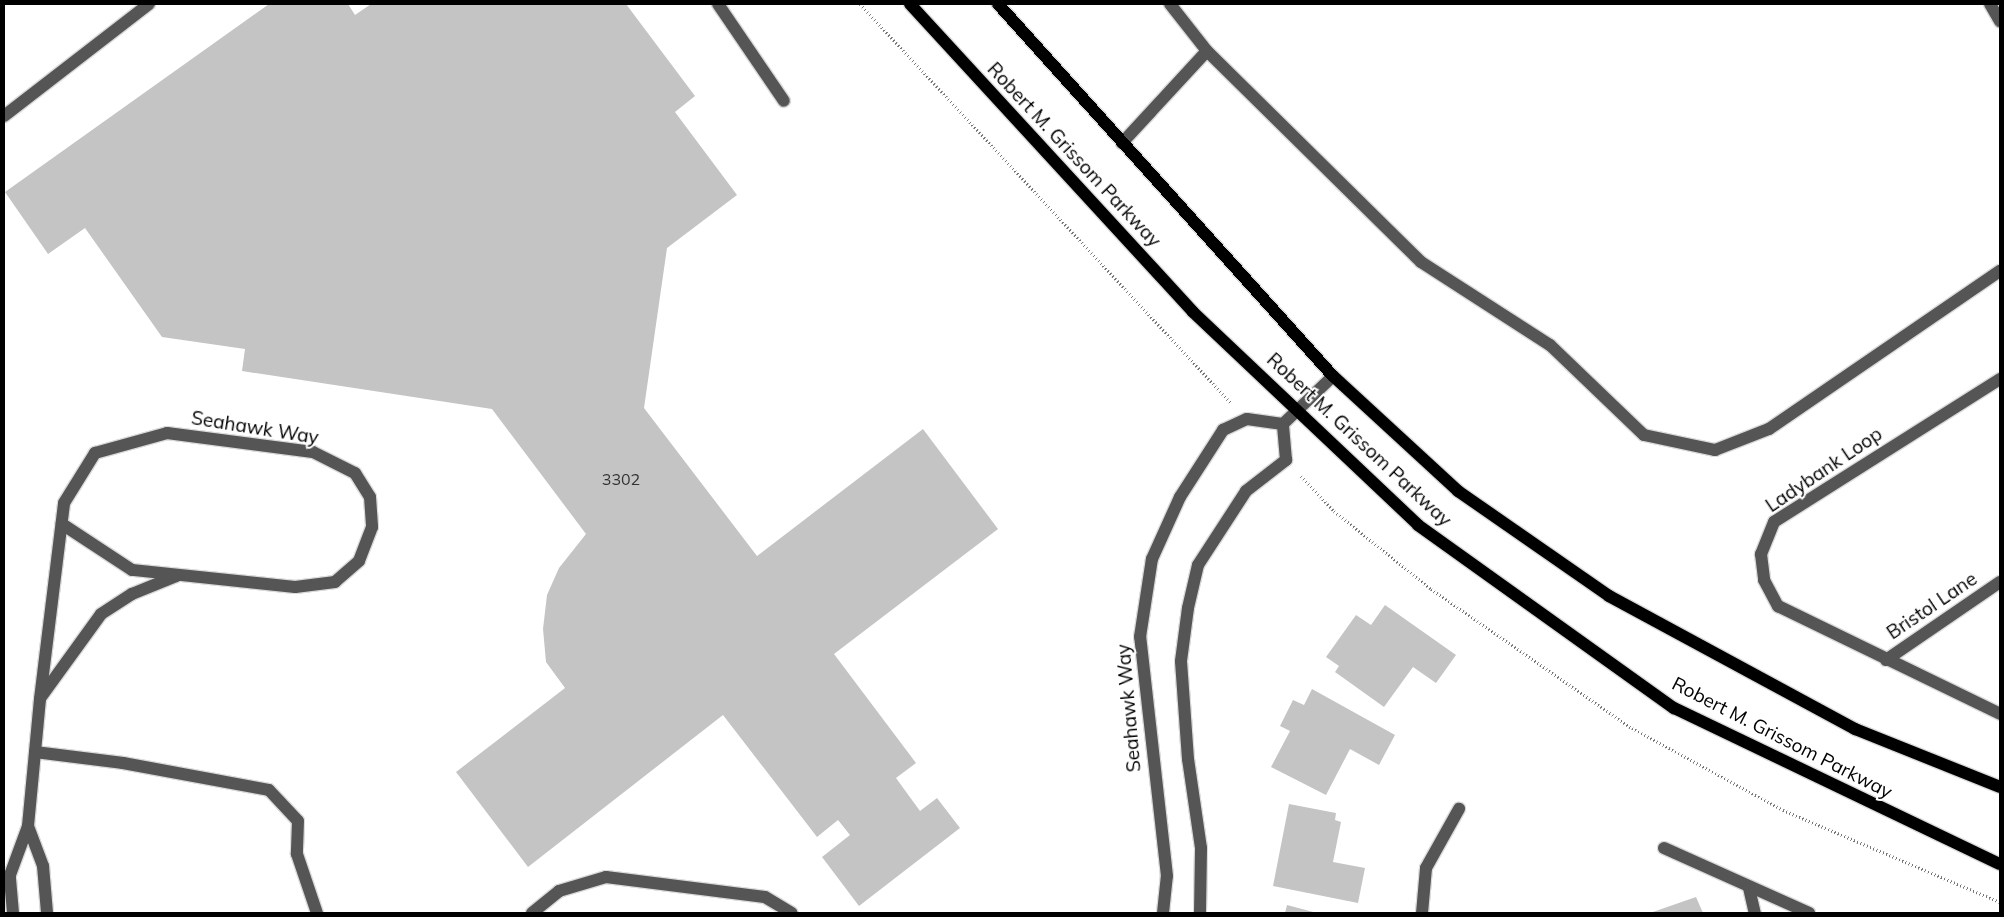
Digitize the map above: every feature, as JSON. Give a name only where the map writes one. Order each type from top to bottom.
[{"type":"main road","name":"Robert M. Grissom Parkway","points":[[910,4],[1193,312],[1300,409],[1418,525],[1674,708],[2000,864]]},
{"type":"main road","name":"Robert M. Grissom Parkway","points":[[998,4],[1122,144],[1333,376],[1458,491],[1609,596],[1855,729],[2000,787]]},
{"type":"street","points":[[4,116],[149,4]]},
{"type":"street","points":[[718,4],[784,101]]},
{"type":"street","points":[[1170,4],[1207,51],[1421,262],[1550,345],[1644,435],[1715,450],[1769,429],[2000,271]]},
{"type":"street","points":[[1990,4],[2000,21]]},
{"type":"street","points":[[1122,144],[1207,51]]},
{"type":"street","points":[[1200,913],[1201,848],[1188,759],[1181,661],[1188,608],[1198,565],[1246,491],[1286,460],[1283,424],[1333,376]]},
{"type":"street","name":"Ladybank Loop","points":[[2000,378],[1774,522],[1761,554],[1764,580],[1778,606],[2000,714]]},
{"type":"street","name":"Seahawk Way","points":[[1163,913],[1167,876],[1140,637],[1152,559],[1180,497],[1223,430],[1247,419],[1283,424]]},
{"type":"street","name":"Seahawk Way","points":[[13,913],[10,874],[28,826],[40,699],[64,503],[95,453],[167,433],[313,452],[355,473],[370,497],[372,527],[359,561],[335,582],[295,587],[132,570],[62,524]]},
{"type":"street","name":"Seahawk Way","points":[[40,699],[101,614],[132,594],[179,575]]},
{"type":"street","name":"Bristol Lane","points":[[1886,660],[2000,582]]},
{"type":"street","points":[[35,752],[123,763],[269,790],[298,820],[296,854],[317,913]]},
{"type":"street","points":[[1422,913],[1426,868],[1459,809]]},
{"type":"street","name":"Seahawk Way","points":[[28,826],[42,866],[47,913]]},
{"type":"street","points":[[1664,848],[1749,888],[1809,913]]},
{"type":"street","points":[[532,913],[559,891],[606,876],[765,897],[792,913]]},
{"type":"street","points":[[1749,888],[1755,913]]},
{"type":"building","points":[[269,4],[348,4],[355,15],[371,4],[626,4],[695,96],[675,112],[737,195],[667,248],[644,408],[757,556],[923,429],[998,529],[834,654],[916,763],[896,778],[920,811],[937,798],[960,828],[859,906],[822,857],[850,835],[838,820],[817,837],[723,715],[528,867],[456,772],[565,688],[546,662],[543,629],[547,595],[559,568],[586,534],[492,409],[242,371],[245,349],[162,337],[85,228],[48,254],[5,192]]},
{"type":"building","points":[[1385,605],[1456,655],[1436,683],[1413,667],[1384,707],[1335,672],[1339,666],[1326,657],[1356,615],[1371,625]]},
{"type":"building","points":[[1312,689],[1395,735],[1379,765],[1350,749],[1326,795],[1271,767],[1290,731],[1280,726],[1293,700],[1304,705]]},
{"type":"building","points":[[1289,804],[1336,813],[1335,820],[1341,822],[1333,862],[1365,868],[1358,903],[1273,886]]},
{"type":"building","points":[[1696,897],[1703,913],[1650,913]]},
{"type":"building","points":[[1287,905],[1317,913],[1285,913]]}]
